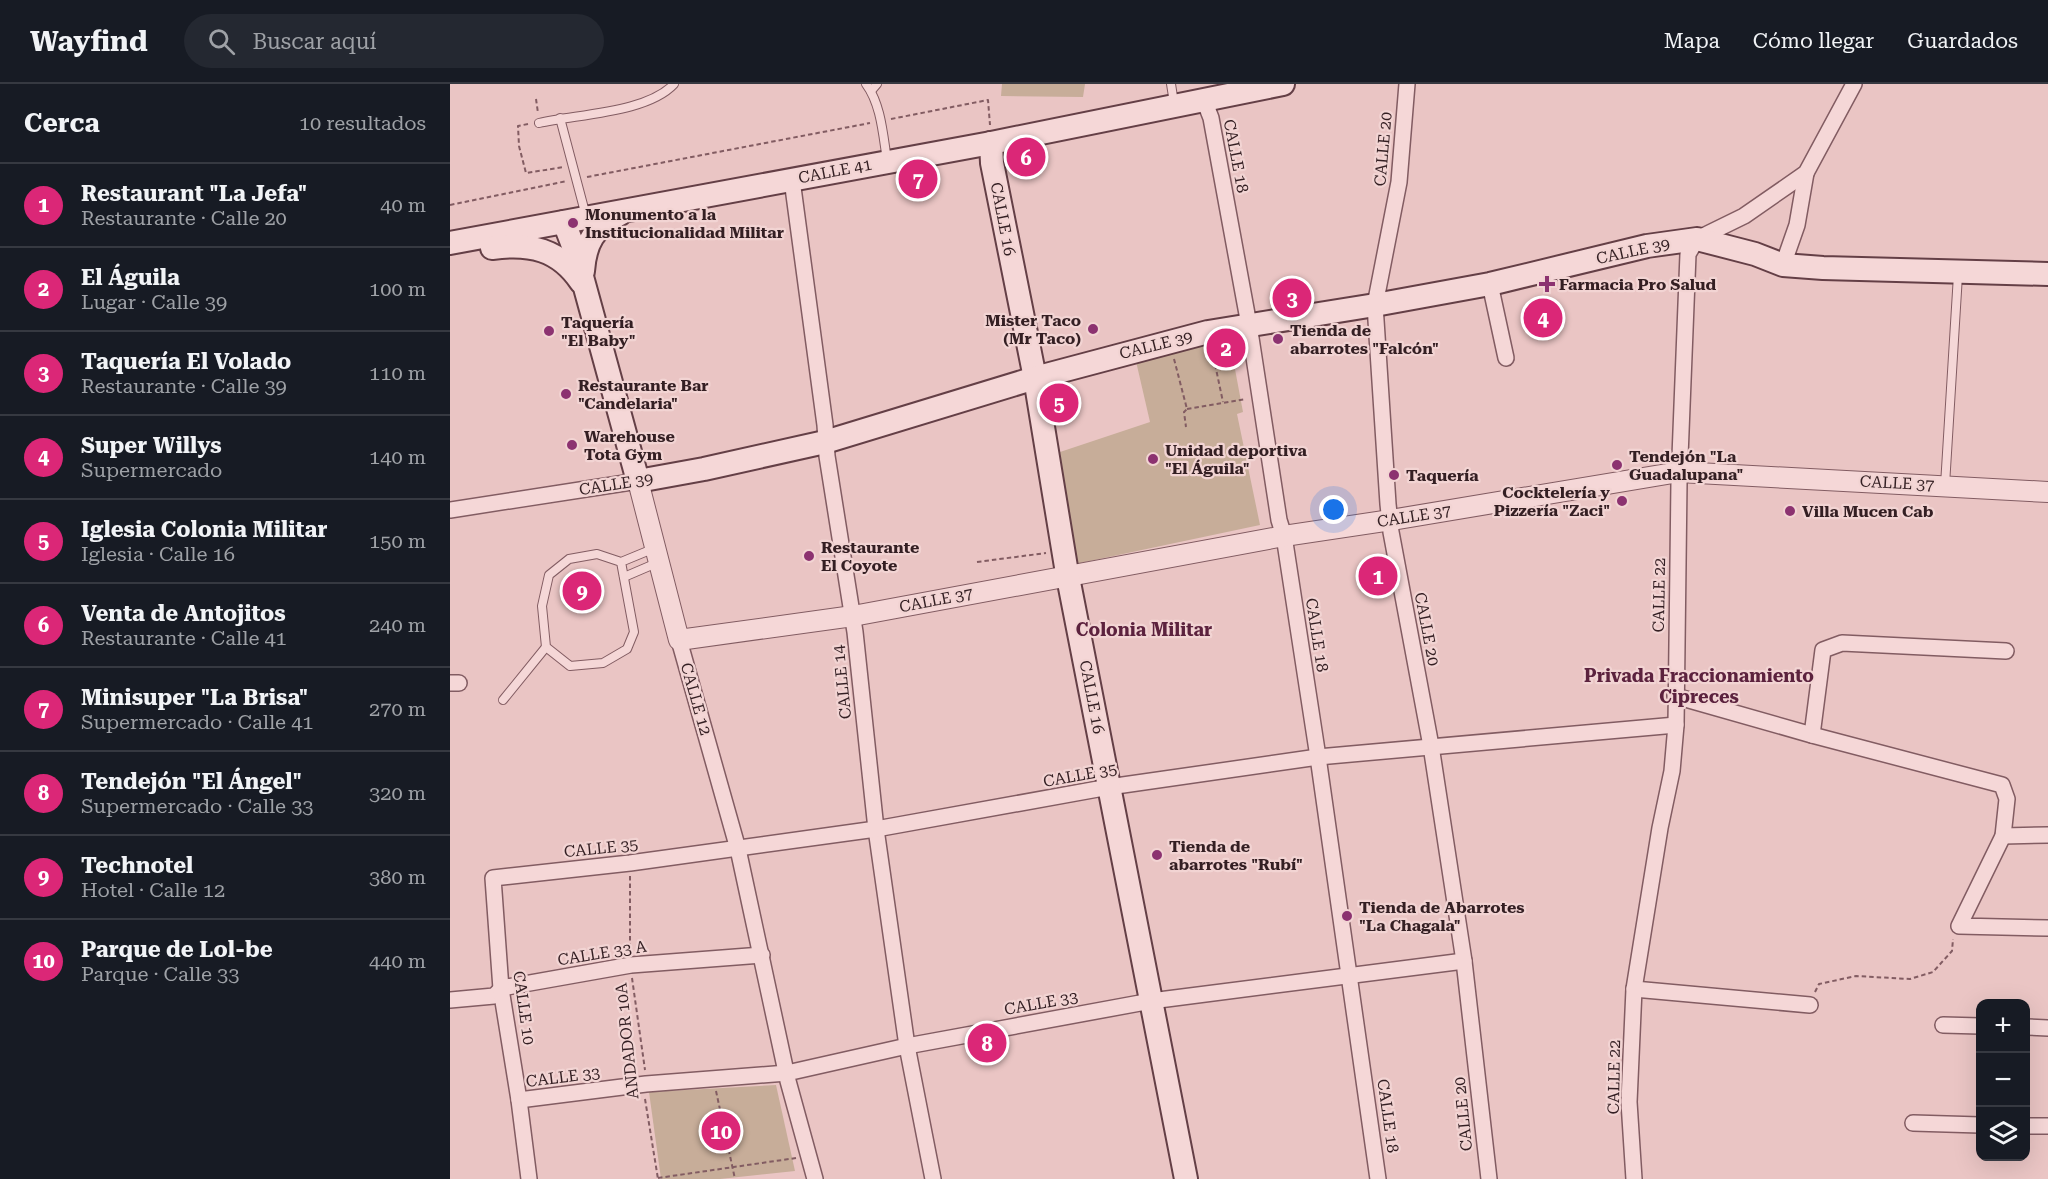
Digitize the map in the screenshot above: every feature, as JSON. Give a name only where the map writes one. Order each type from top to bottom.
[{"type":"main road","name":"CALLE 41","points":[[450,243],[992,143],[1204,100],[1234,89],[1283,84]]},
{"type":"main road","name":"CALLE 16","points":[[992,143],[992,163],[1035,378],[1068,574],[1186,1179]]},
{"type":"main road","points":[[583,284],[585,249],[590,241],[613,217],[634,210]]},
{"type":"main road","name":"CALLE 12","points":[[564,222],[575,251],[638,481]]},
{"type":"main road","name":"CALLE 39","points":[[638,481],[825,442],[1035,378],[1208,332],[1491,284],[1647,246],[1696,239],[1755,254],[1783,265],[2048,274]]},
{"type":"main road","points":[[450,258],[494,248],[525,246],[552,254],[573,269],[583,284]]},
{"type":"street","name":"CALLE 20","points":[[1407,84],[1399,182],[1375,305],[1388,504],[1391,532],[1431,746],[1464,961],[1489,1179]]},
{"type":"street","points":[[1783,265],[1797,225],[1806,173],[1854,84]]},
{"type":"street","name":"CALLE 18","points":[[1204,100],[1211,118],[1249,325],[1284,536],[1350,975],[1378,1179]]},
{"type":"street","points":[[1696,239],[1743,216],[1806,173]]},
{"type":"street","name":"CALLE 14","points":[[792,180],[825,425],[825,442],[853,615],[876,829],[907,1046],[933,1179]]},
{"type":"street","name":"CALLE 22","points":[[1634,1179],[1629,1102],[1634,989],[1660,828],[1672,771],[1676,725],[1679,472],[1688,255],[1696,239]]},
{"type":"street","points":[[1491,284],[1506,358]]},
{"type":"street","name":"CALLE 37","points":[[679,640],[853,615],[1284,536],[1679,472],[2048,492]]},
{"type":"street","name":"CALLE 39","points":[[450,510],[638,481]]},
{"type":"street","name":"CALLE 12","points":[[638,481],[679,640],[738,849],[812,1179]]},
{"type":"street","points":[[1812,735],[1823,650],[1842,643],[2006,651]]},
{"type":"street","points":[[1676,696],[1812,735],[2002,784],[2007,799],[2003,836],[1959,926],[2048,928]]},
{"type":"street","name":"CALLE 35","points":[[493,878],[630,863],[876,829],[1109,788],[1318,757],[1676,725]]},
{"type":"street","points":[[2003,836],[2048,835]]},
{"type":"street","name":"CALLE 10","points":[[493,878],[501,989],[529,1179]]},
{"type":"street","name":"CALLE 33 A","points":[[450,1000],[494,996],[501,989],[631,965],[762,955]]},
{"type":"street","name":"CALLE 33","points":[[519,1100],[646,1084],[787,1073],[907,1046],[1151,1001],[1464,961]]},
{"type":"street","points":[[1634,989],[1810,1005]]},
{"type":"street","points":[[1943,1025],[1976,1026]]},
{"type":"street","points":[[2030,1028],[2048,1028]]},
{"type":"street","points":[[1913,1123],[1976,1125]]},
{"type":"street","points":[[2030,1126],[2048,1126]]},
{"type":"lane","points":[[539,123],[640,104],[666,93],[674,84]]},
{"type":"lane","points":[[866,84],[871,91],[880,121],[888,161]]},
{"type":"lane","points":[[871,91],[877,84]]},
{"type":"lane","points":[[1171,84],[1174,106]]},
{"type":"lane","points":[[560,118],[586,218]]},
{"type":"lane","points":[[1945,485],[1958,270]]},
{"type":"lane","points":[[503,700],[546,647],[542,606],[549,575],[569,559],[597,554],[621,562],[658,555]]},
{"type":"lane","points":[[624,576],[658,555]]},
{"type":"lane","points":[[546,647],[570,666],[603,663],[627,649],[634,632],[621,562]]},
{"type":"path","points":[[536,99],[539,123],[518,126],[519,146],[526,172],[573,166]]},
{"type":"path","points":[[450,206],[576,179],[988,100],[992,143]]},
{"type":"path","points":[[1208,332],[1223,402]]},
{"type":"path","points":[[1169,342],[1187,409],[1184,412],[1186,427]]},
{"type":"path","points":[[1187,409],[1260,397]]},
{"type":"path","points":[[977,562],[1064,552]]},
{"type":"path","name":"ANDADOR 10A","points":[[630,863],[631,965],[646,1084],[644,1091],[658,1179]]},
{"type":"path","points":[[1810,1005],[1819,984],[1856,976],[1910,979],[1933,972],[1952,951],[1954,936],[1959,926]]},
{"type":"path","points":[[716,1078],[715,1086],[735,1179]]},
{"type":"path","points":[[658,1179],[808,1156]]},
{"type":"shaded area","points":[[1002,84],[1085,84],[1083,97],[1001,96]]},
{"type":"shaded area","name":"Unidad deportiva \"El Águila\"","points":[[1229,337],[1243,412],[1237,414],[1260,525],[1071,565],[1060,452],[1150,422],[1135,357]]},
{"type":"shaded area","points":[[776,1085],[795,1171],[720,1179],[661,1179],[649,1092]]},
{"type":"place","name":"Venta de Antojitos","points":[[1026,157]]},
{"type":"place","name":"Minisuper \"La Brisa\"","points":[[918,179]]},
{"type":"place","name":"Monumento a la Institucionalidad Militar","points":[[573,223]]},
{"type":"place","name":"Farmacia Pro Salud","points":[[1547,284]]},
{"type":"place","name":"Taquería El Volado","points":[[1292,298]]},
{"type":"place","name":"Super Willys","points":[[1543,318]]},
{"type":"place","name":"Mister Taco (Mr Taco)","points":[[1093,329]]},
{"type":"place","name":"Taquería \"El Baby\"","points":[[549,331]]},
{"type":"place","name":"Tienda de abarrotes \"Falcón\"","points":[[1278,339]]},
{"type":"place","name":"El Águila","points":[[1226,348]]},
{"type":"place","name":"Restaurante Bar \"Candelaria\"","points":[[566,394]]},
{"type":"place","name":"Iglesia Colonia Militar","points":[[1059,403]]},
{"type":"place","name":"Warehouse Tota Gym","points":[[572,445]]},
{"type":"place","name":"Unidad deportiva \"El Águila\"","points":[[1153,459]]},
{"type":"place","name":"Tendejón \"La Guadalupana\"","points":[[1617,465]]},
{"type":"place","name":"Taquería","points":[[1394,475]]},
{"type":"place","name":"Cocktelería y Pizzería \"Zaci\"","points":[[1622,501]]},
{"type":"place","name":"Villa Mucen Cab","points":[[1790,511]]},
{"type":"place","name":"Restaurante El Coyote","points":[[809,556]]},
{"type":"place","name":"Restaurant \"La Jefa\"","points":[[1378,576]]},
{"type":"place","name":"Technotel","points":[[582,591]]},
{"type":"place","name":"Tienda de abarrotes \"Rubí\"","points":[[1157,855]]},
{"type":"place","name":"Tienda de Abarrotes \"La Chagala\"","points":[[1347,916]]},
{"type":"place","name":"Tendejón \"El Ángel\"","points":[[987,1043]]},
{"type":"place","name":"Parque de Lol-be","points":[[721,1131]]},
{"type":"district","name":"Colonia Militar","points":[[1144,629]]},
{"type":"district","name":"Privada Fraccionamiento Cipreces","points":[[1699,685]]}]
